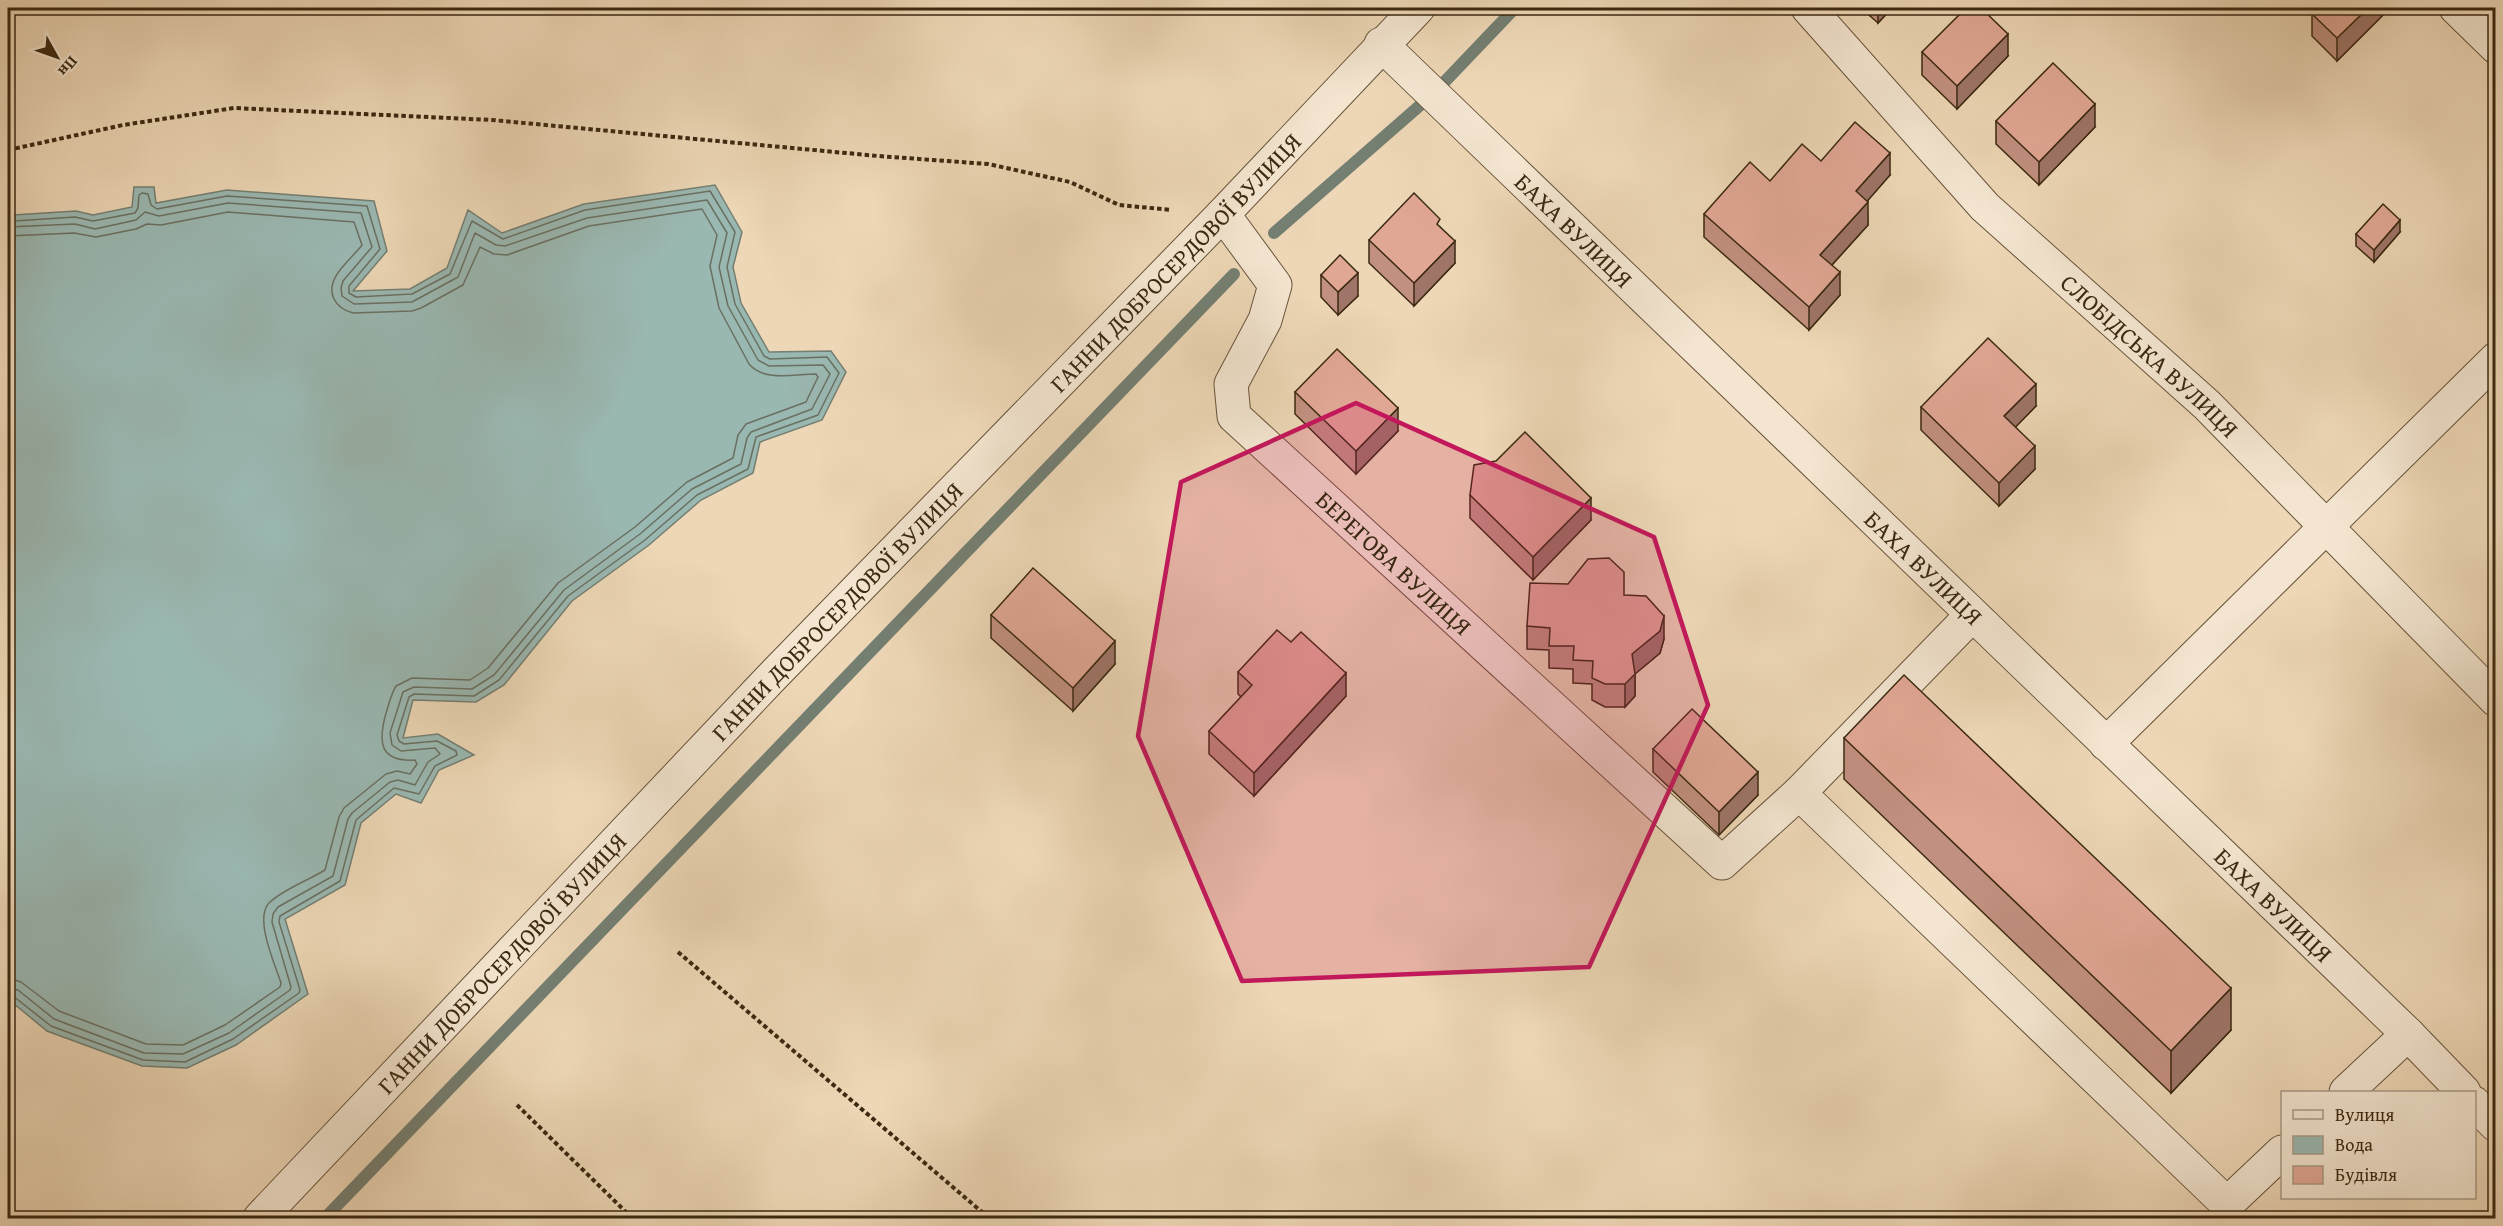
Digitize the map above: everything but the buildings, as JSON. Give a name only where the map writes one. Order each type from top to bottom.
[{"type":"street","name":"ГАННИ ДОБРОСЕРДОВОЇ ВУЛИЦЯ","points":[[260,1218],[769,680],[1223,214],[1381,44],[1418,8]]},
{"type":"street","name":"СЛОБІДСЬКА ВУЛИЦЯ","points":[[1808,8],[1985,207],[2207,405],[2496,700]]},
{"type":"street","points":[[2456,8],[2496,47]]},
{"type":"street","name":"БАХА ВУЛИЦЯ","points":[[1381,44],[2408,1034],[2463,1091]]},
{"type":"street","name":"БЕРЕГОВА ВУЛИЦЯ","points":[[1223,214],[1275,285],[1265,320],[1231,384],[1234,416],[1722,863],[1799,793]]},
{"type":"street","points":[[2106,744],[2496,359]]},
{"type":"street","points":[[1972,615],[1799,793],[2227,1204],[2281,1154]]},
{"type":"street","points":[[2347,1091],[2408,1034]]},
{"type":"street","points":[[2476,1104],[2496,1125]]},
{"type":"path","points":[[8,150],[123,125],[234,108],[492,120],[988,164],[1070,182],[1119,205],[1223,214]]},
{"type":"path","points":[[678,952],[989,1218]]},
{"type":"path","points":[[517,1105],[632,1218]]},
{"type":"highlighted area","points":[[1356,403],[1654,537],[1708,705],[1589,967],[1242,981],[1138,736],[1181,482]]},
{"type":"water","points":[[715,185],[742,232],[733,267],[741,303],[769,352],[831,351],[846,372],[822,420],[760,442],[753,473],[701,500],[649,545],[572,601],[504,685],[476,702],[413,700],[403,738],[438,734],[474,755],[439,770],[421,803],[396,794],[361,823],[345,885],[285,919],[308,994],[236,1045],[187,1068],[142,1066],[47,1031],[8,999],[8,210],[13,215],[76,211],[93,215],[132,207],[134,187],[154,187],[156,203],[227,190],[374,201],[387,251],[353,291],[410,289],[447,268],[468,210],[502,233],[584,204]]},
{"type":"waterway","points":[[1274,233],[1433,94],[1515,8]]},
{"type":"waterway","points":[[325,1218],[1234,274]]}]
